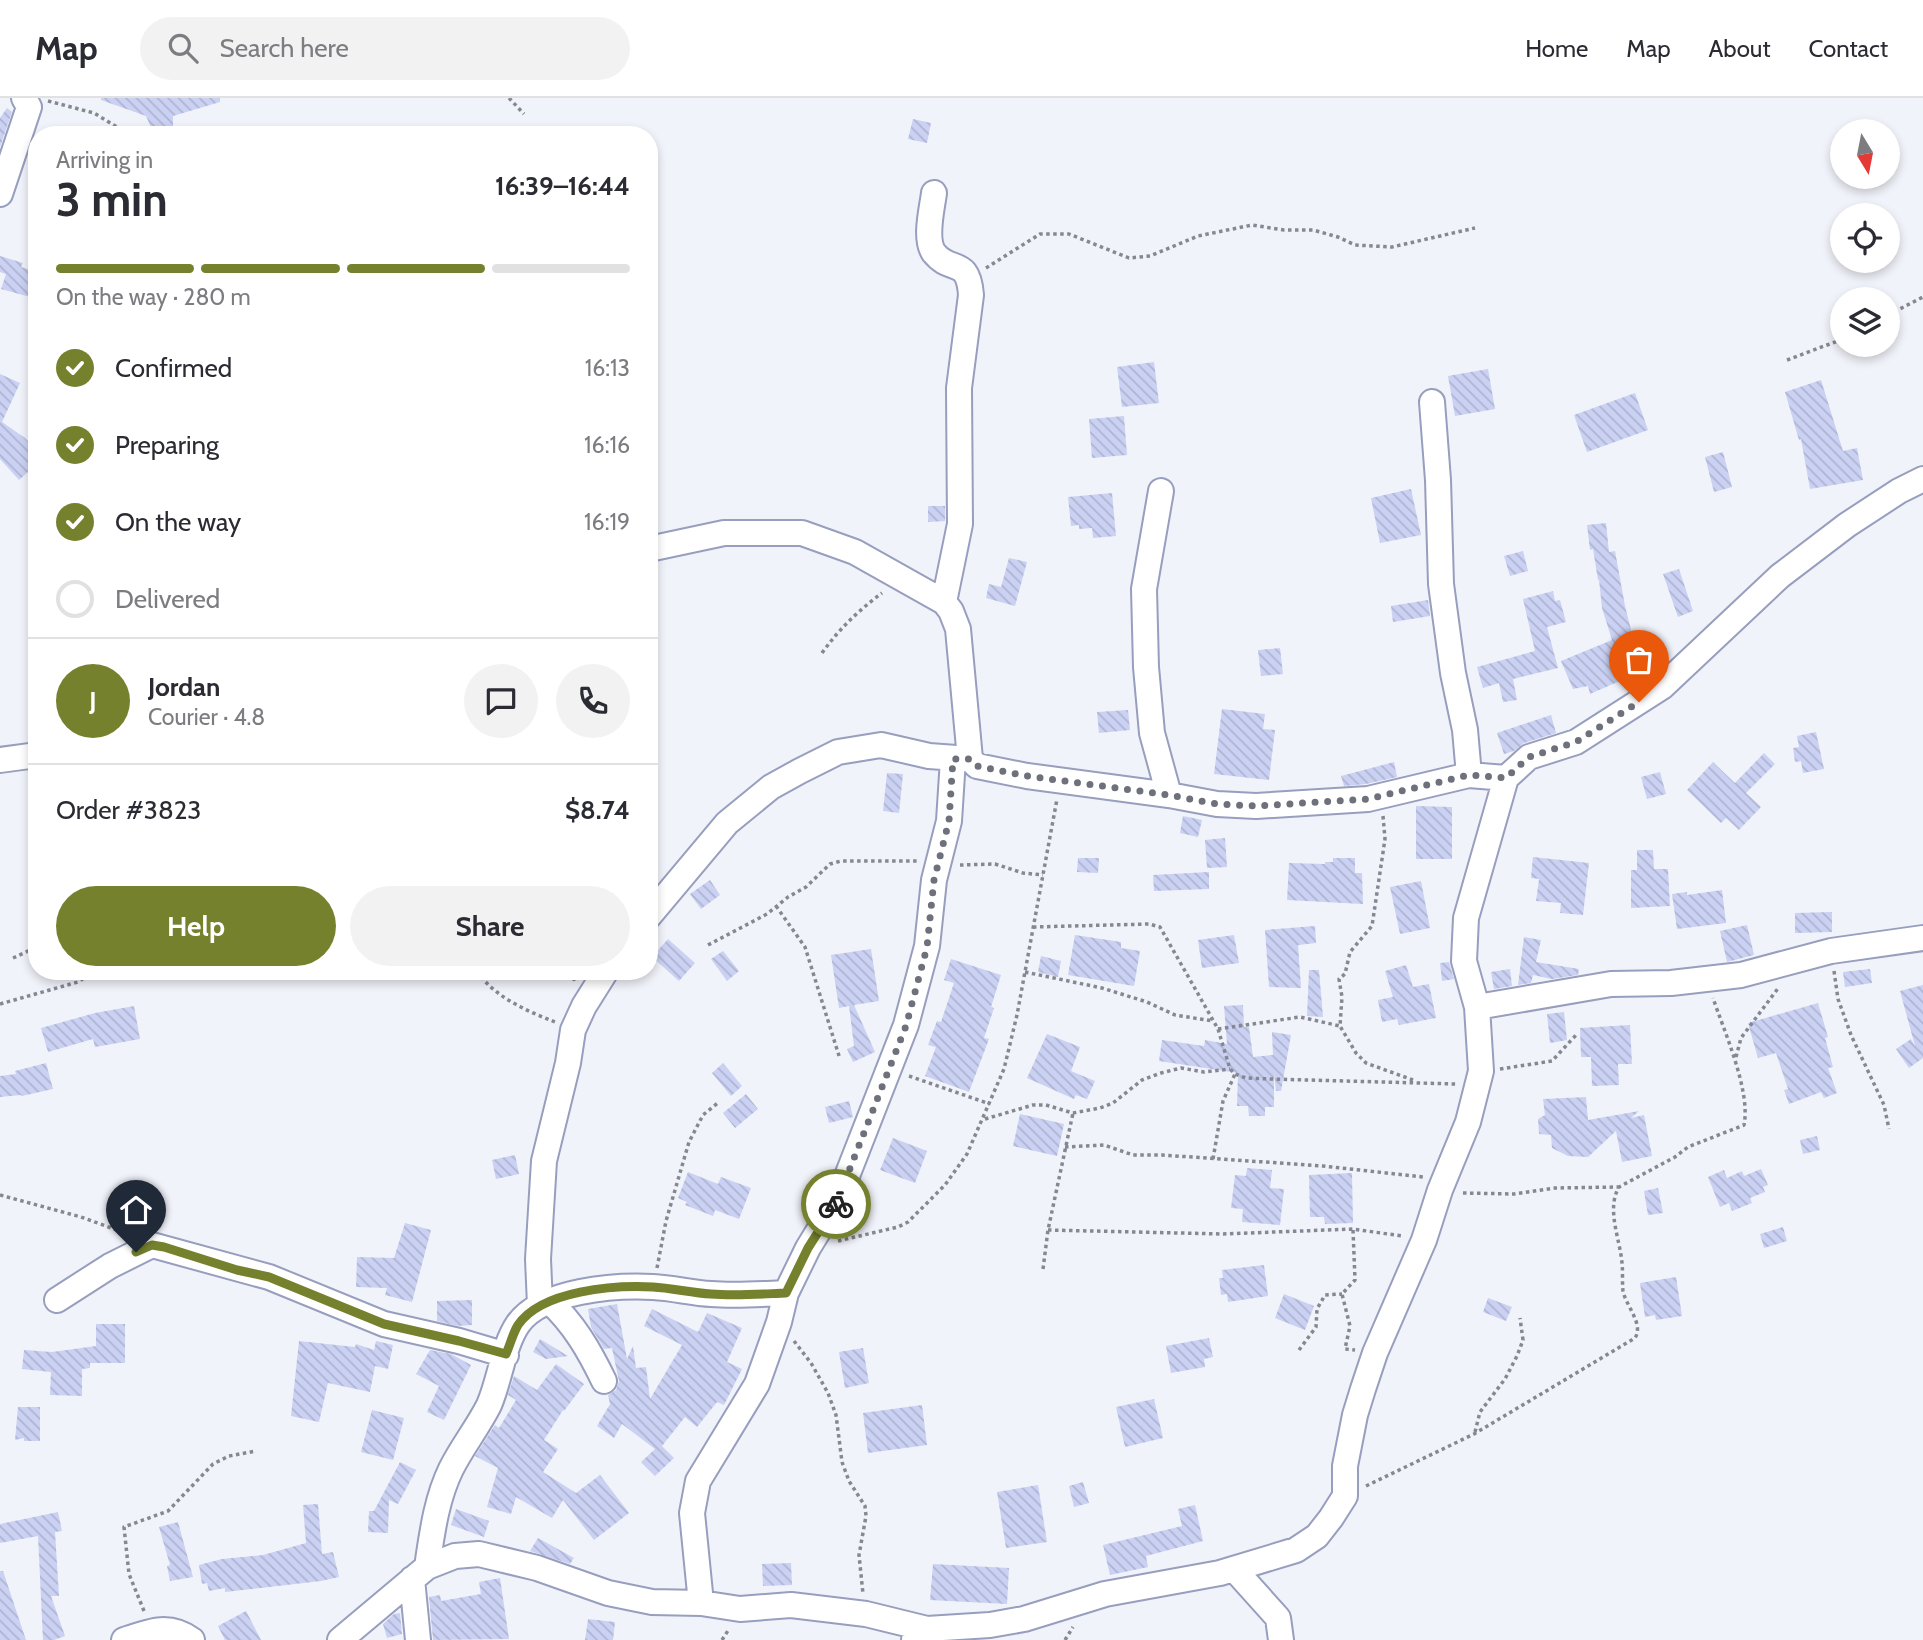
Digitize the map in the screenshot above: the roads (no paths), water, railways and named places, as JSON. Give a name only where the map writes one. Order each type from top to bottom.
[{"type":"street","points":[[0,194],[29,107],[24,98]]},
{"type":"street","points":[[934,193],[929,237],[933,252],[962,268],[970,279],[971,295],[959,388],[960,524],[944,602]]},
{"type":"street","points":[[1432,402],[1438,480],[1441,584],[1453,673],[1465,730],[1469,775]]},
{"type":"street","points":[[340,1640],[420,1573],[455,1556],[479,1555],[537,1567],[608,1593],[652,1602],[740,1609],[790,1605],[866,1614],[920,1634],[1024,1619],[1105,1594],[1234,1569],[1296,1550],[1317,1536],[1345,1496],[1345,1466],[1354,1415],[1375,1353],[1424,1240],[1468,1122],[1479,1077],[1477,1007],[1464,961],[1466,918],[1506,778],[1529,757],[1576,742],[1662,687],[1780,576],[1847,525],[1899,491],[1923,479]]},
{"type":"street","points":[[1161,491],[1144,589],[1146,667],[1152,733],[1169,795]]},
{"type":"street","points":[[658,547],[724,533],[803,533],[855,552],[944,602],[951,611],[960,639],[962,759],[934,880],[927,947],[906,1026],[838,1199],[808,1248],[786,1293],[757,1384],[698,1481],[692,1513],[701,1604]]},
{"type":"street","points":[[658,905],[727,823],[760,795],[838,752],[881,745],[929,756],[962,759],[979,766],[1060,781],[1217,804],[1256,806],[1377,797],[1469,775],[1506,778]]},
{"type":"street","points":[[0,760],[28,756]]},
{"type":"street","points":[[1477,1007],[1611,984],[1671,983],[1741,975],[1831,951],[1923,938]]},
{"type":"street","points":[[600,980],[573,1030],[541,1184],[538,1259],[545,1303],[573,1326],[604,1381]]},
{"type":"street","points":[[57,1300],[110,1266],[152,1245],[269,1277],[384,1324],[506,1354]]},
{"type":"street","points":[[418,1640],[420,1573],[442,1492],[490,1402],[517,1325],[545,1303],[587,1291],[653,1287],[712,1294],[786,1293]]},
{"type":"street","points":[[1234,1569],[1278,1618],[1281,1640]]},
{"type":"street","points":[[124,1640],[169,1629],[192,1640]]}]
